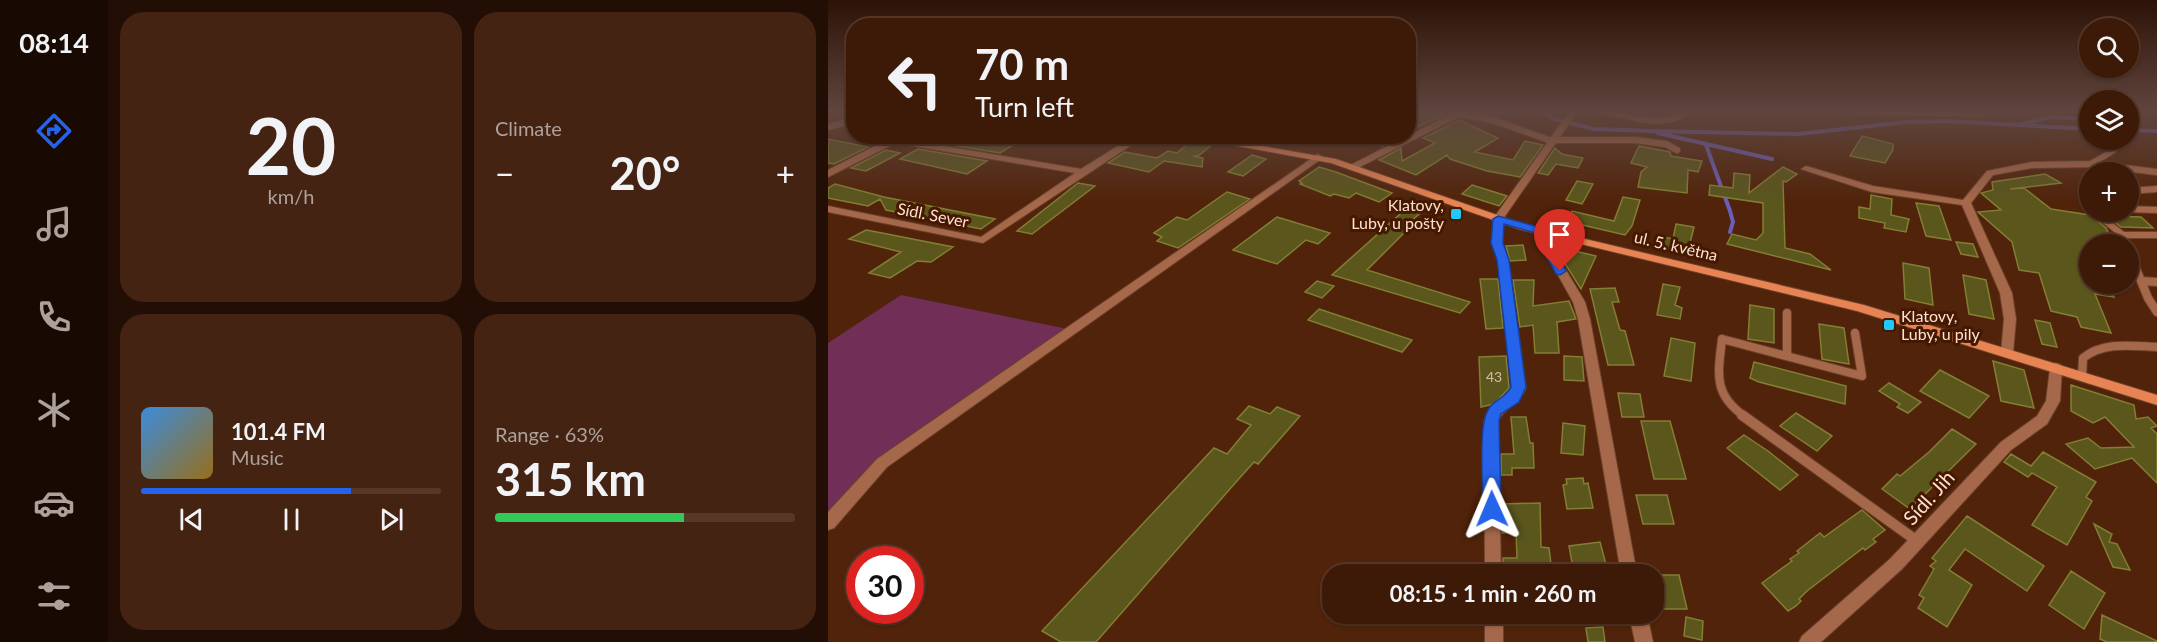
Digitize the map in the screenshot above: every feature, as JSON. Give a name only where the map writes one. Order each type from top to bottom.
[{"type":"street","points":[[1493,564],[1491,421],[1495,411],[1513,398],[1518,387],[1503,260],[1497,243],[1498,219],[1551,142]]},
{"type":"street","points":[[828,174],[886,144]]},
{"type":"street","points":[[931,144],[1083,172]]},
{"type":"street","name":"Sídl. Sever","points":[[828,209],[983,240],[1128,144]]},
{"type":"street","name":"ul. 5. května","points":[[1236,144],[1318,157],[1353,166],[1498,219],[1553,235],[1814,296],[2157,400]]},
{"type":"street","points":[[2095,162],[2113,150]]},
{"type":"street","points":[[828,522],[882,463],[1318,157]]},
{"type":"street","points":[[1966,203],[1984,177],[1990,173],[2031,165],[2079,164]]},
{"type":"street","points":[[1806,169],[1872,189],[1966,203]]},
{"type":"street","points":[[1966,203],[2006,293],[2010,319],[2007,353]]},
{"type":"street","points":[[1553,235],[1549,250],[1574,294],[1584,319],[1627,564]]},
{"type":"street","name":"Sídl. Jih","points":[[1808,642],[1919,542],[2006,446],[2042,420],[2053,400],[2056,368]]},
{"type":"street","points":[[1494,624],[1494,642]]},
{"type":"street","points":[[1640,624],[1644,642]]},
{"type":"lane","points":[[1644,142],[1669,145],[1677,150]]},
{"type":"lane","points":[[1353,166],[1395,144]]},
{"type":"lane","points":[[2139,170],[2157,172]]},
{"type":"lane","points":[[2139,190],[2157,189]]},
{"type":"lane","points":[[2139,209],[2157,210]]},
{"type":"lane","points":[[2107,222],[2122,234]]},
{"type":"lane","points":[[2139,235],[2157,235]]},
{"type":"lane","points":[[2139,276],[2157,312]]},
{"type":"lane","points":[[2141,281],[2157,282]]},
{"type":"lane","points":[[1787,313],[1787,355]]},
{"type":"lane","points":[[1855,333],[1862,376],[1722,339],[1718,380],[1720,392],[1733,408],[1919,542]]},
{"type":"lane","points":[[2082,376],[2083,358],[2092,351],[2105,348],[2157,347]]},
{"type":"shaded area","points":[[901,295],[1068,329],[916,433],[828,515],[828,343]]},
{"type":"building","points":[[828,142],[843,142],[868,147],[834,164],[828,163]]},
{"type":"building","points":[[1433,142],[1491,142],[1475,152],[1513,160],[1524,142],[1543,145],[1520,177],[1487,171],[1450,159],[1447,155],[1416,175],[1379,160],[1401,148],[1402,161],[1435,143]]},
{"type":"building","points":[[1858,142],[1893,144],[1893,150],[1885,163],[1850,156]]},
{"type":"building","points":[[944,144],[1015,144],[1000,153]]},
{"type":"building","points":[[1187,144],[1213,144],[1198,156],[1193,156],[1203,158],[1202,167],[1164,161],[1149,172],[1108,163],[1125,152],[1157,158],[1168,151],[1177,153]]},
{"type":"building","points":[[1639,146],[1670,152],[1671,156],[1702,161],[1698,172],[1688,170],[1687,193],[1638,187],[1641,172],[1647,167],[1631,163]]},
{"type":"building","points":[[1555,148],[1562,154],[1583,158],[1578,168],[1556,164],[1548,175],[1538,173]]},
{"type":"building","points":[[918,149],[987,161],[967,174],[900,159]]},
{"type":"building","points":[[886,150],[900,153],[866,171],[851,168]]},
{"type":"building","points":[[1252,155],[1266,159],[1243,176],[1228,172]]},
{"type":"building","points":[[1319,167],[1392,193],[1379,202],[1356,193],[1349,198],[1334,194],[1330,196],[1300,184],[1302,183],[1299,181]]},
{"type":"building","points":[[1783,167],[1797,174],[1786,182],[1783,181],[1785,248],[1810,254],[1831,270],[1727,244],[1732,234],[1756,240],[1763,233],[1763,203],[1709,195],[1710,185],[1733,188],[1734,173],[1750,175],[1749,193]]},
{"type":"building","points":[[2045,174],[2061,183],[2010,189],[2024,188],[2051,209],[2079,213],[2079,222],[2099,222],[2106,228],[2109,234],[2079,234],[2079,294],[2095,294],[2111,333],[2081,327],[2077,317],[2051,311],[2039,273],[2019,270],[2012,242],[1978,212],[2001,210],[1981,193],[1993,190],[1992,182]]},
{"type":"building","points":[[1577,181],[1593,184],[1582,204],[1566,200]]},
{"type":"building","points":[[1078,183],[1095,186],[1032,234],[1017,231]]},
{"type":"building","points":[[835,184],[884,197],[995,219],[981,229],[886,210],[880,199],[868,206],[828,198],[828,188]]},
{"type":"building","points":[[1472,185],[1507,196],[1499,206],[1462,194]]},
{"type":"building","points":[[1227,192],[1250,199],[1178,248],[1157,241],[1162,237],[1154,233],[1177,217],[1187,220]]},
{"type":"building","points":[[1871,195],[1892,199],[1891,215],[1909,219],[1906,232],[1884,228],[1885,223],[1859,218],[1859,207],[1870,209]]},
{"type":"building","points":[[1623,197],[1640,200],[1632,226],[1625,235],[1565,221],[1572,211],[1614,221]]},
{"type":"building","points":[[1916,203],[1939,206],[1951,240],[1926,236]]},
{"type":"building","points":[[1409,206],[1424,210],[1405,226],[1410,227],[1367,270],[1470,302],[1460,313],[1332,275]]},
{"type":"building","points":[[1277,217],[1330,233],[1318,244],[1306,240],[1277,264],[1233,250]]},
{"type":"building","points":[[2139,217],[2141,217],[2153,228],[2121,227],[2115,222],[2139,222]]},
{"type":"building","points":[[1676,224],[1694,227],[1690,243],[1694,243],[1691,254],[1655,247],[1659,236],[1673,239]]},
{"type":"building","points":[[866,230],[953,247],[931,262],[917,261],[890,278],[869,273],[901,252],[849,239]]},
{"type":"building","points":[[1956,242],[1973,244],[1978,257],[1961,254]]},
{"type":"building","points":[[1523,245],[1526,260],[1510,261],[1506,246]]},
{"type":"building","points":[[1562,248],[1596,256],[1581,289],[1559,254]]},
{"type":"building","points":[[1903,263],[1929,268],[1933,305],[1905,299]]},
{"type":"building","points":[[1963,275],[1986,280],[1994,319],[1969,314]]},
{"type":"building","points":[[1480,279],[1498,279],[1503,328],[1486,329]]},
{"type":"building","points":[[1513,280],[1534,280],[1533,306],[1569,301],[1576,319],[1557,322],[1559,353],[1535,353],[1533,325],[1520,327]]},
{"type":"building","points":[[1317,281],[1334,286],[1322,298],[1305,292]]},
{"type":"building","points":[[1663,284],[1680,287],[1675,305],[1682,308],[1680,319],[1657,315]]},
{"type":"building","points":[[1615,288],[1619,302],[1612,302],[1620,330],[1625,331],[1634,365],[1608,365],[1590,289]]},
{"type":"building","points":[[2095,294],[2112,294],[2114,297]]},
{"type":"building","points":[[1750,305],[1774,309],[1774,343],[1748,339]]},
{"type":"building","points":[[1319,309],[1412,340],[1402,352],[1308,320]]},
{"type":"building","points":[[2035,320],[2050,323],[2057,347],[2042,344]]},
{"type":"building","points":[[1819,324],[1844,328],[1849,364],[1822,359]]},
{"type":"building","points":[[1671,338],[1695,343],[1691,381],[1664,376]]},
{"type":"building","points":[[1506,356],[1509,388],[1494,404],[1481,407],[1479,357]]},
{"type":"building","points":[[1564,356],[1582,357],[1584,381],[1564,380]]},
{"type":"building","points":[[1993,361],[2024,370],[2034,408],[2001,401]]},
{"type":"building","points":[[1754,362],[1846,386],[1845,404],[1750,378]]},
{"type":"building","points":[[1940,370],[1989,396],[1969,418],[1920,391]]},
{"type":"building","points":[[1889,383],[1921,402],[1908,413],[1897,407],[1900,404],[1879,391]]},
{"type":"building","points":[[2071,385],[2134,405],[2136,419],[2148,417],[2157,426],[2151,428],[2157,434],[2157,483],[2132,458],[2095,469],[2066,444],[2088,438],[2101,448],[2134,447],[2105,417],[2093,423],[2071,411]]},
{"type":"building","points":[[1618,393],[1640,394],[1644,417],[1622,417]]},
{"type":"building","points":[[1249,406],[1270,414],[1277,407],[1300,416],[1258,464],[1254,462],[1096,642],[1061,642],[1042,631],[1214,448],[1227,454],[1251,425],[1237,419]]},
{"type":"building","points":[[1796,413],[1832,436],[1817,451],[1780,426]]},
{"type":"building","points":[[1511,417],[1526,417],[1530,443],[1533,443],[1534,468],[1512,468],[1512,475],[1501,475],[1501,454],[1514,454]]},
{"type":"building","points":[[1641,421],[1670,421],[1686,479],[1654,479]]},
{"type":"building","points":[[1563,423],[1585,426],[1583,455],[1561,453]]},
{"type":"building","points":[[1952,429],[1976,444],[1910,509],[1882,489],[1897,474],[1900,476],[1929,452]]},
{"type":"building","points":[[1744,435],[1798,475],[1780,490],[1727,448]]},
{"type":"building","points":[[2043,452],[2096,482],[2086,497],[2092,501],[2067,545],[2032,525],[2057,487],[2032,473],[2028,477],[2004,462],[2011,454],[2031,466]]},
{"type":"building","points":[[1583,478],[1584,484],[1588,483],[1593,508],[1567,509],[1563,485],[1567,484],[1566,479]]},
{"type":"building","points":[[1636,495],[1667,495],[1674,524],[1643,524]]},
{"type":"building","points":[[1540,503],[1541,547],[1549,548],[1551,564],[1503,564],[1503,558],[1517,558],[1516,532],[1502,533],[1502,504]]},
{"type":"building","points":[[1862,510],[1885,530],[1873,539],[1876,542],[1865,550],[1863,548],[1807,591],[1799,599],[1801,601],[1788,611],[1762,583],[1792,561],[1790,559],[1799,553],[1797,551],[1820,533],[1824,537]]},
{"type":"building","points":[[1967,516],[2044,566],[2027,591],[1965,549],[1949,570],[1972,585],[1947,627],[1918,608],[1924,598],[1919,595],[1934,569],[1930,566],[1936,561],[1932,558]]},
{"type":"building","points":[[2094,524],[2112,534],[2109,542],[2117,544],[2130,570],[2113,567]]},
{"type":"building","points":[[1600,542],[1606,564],[1572,564],[1569,546]]},
{"type":"building","points":[[2071,571],[2105,593],[2084,629],[2049,605]]},
{"type":"building","points":[[1664,575],[1679,575],[1687,609],[1664,609]]},
{"type":"building","points":[[2102,615],[2157,642],[2107,642],[2100,639]]},
{"type":"building","points":[[1686,617],[1703,621],[1702,640],[1684,636]]},
{"type":"building","points":[[1603,627],[1605,642],[1588,642],[1586,628]]},
{"type":"waterway","points":[[1697,142],[1772,159]]},
{"type":"waterway","points":[[1706,145],[1730,211],[1733,222],[1730,232]]},
{"type":"place","name":"Klatovy, Luby, u pošty","points":[[1456,214]]},
{"type":"place","name":"Klatovy, Luby, u pily","points":[[1889,325]]},
{"type":"route","points":[[1492,509],[1492,416],[1499,406],[1517,395],[1518,391],[1503,260],[1497,243],[1498,219],[1553,235],[1549,250],[1560,271]]}]
